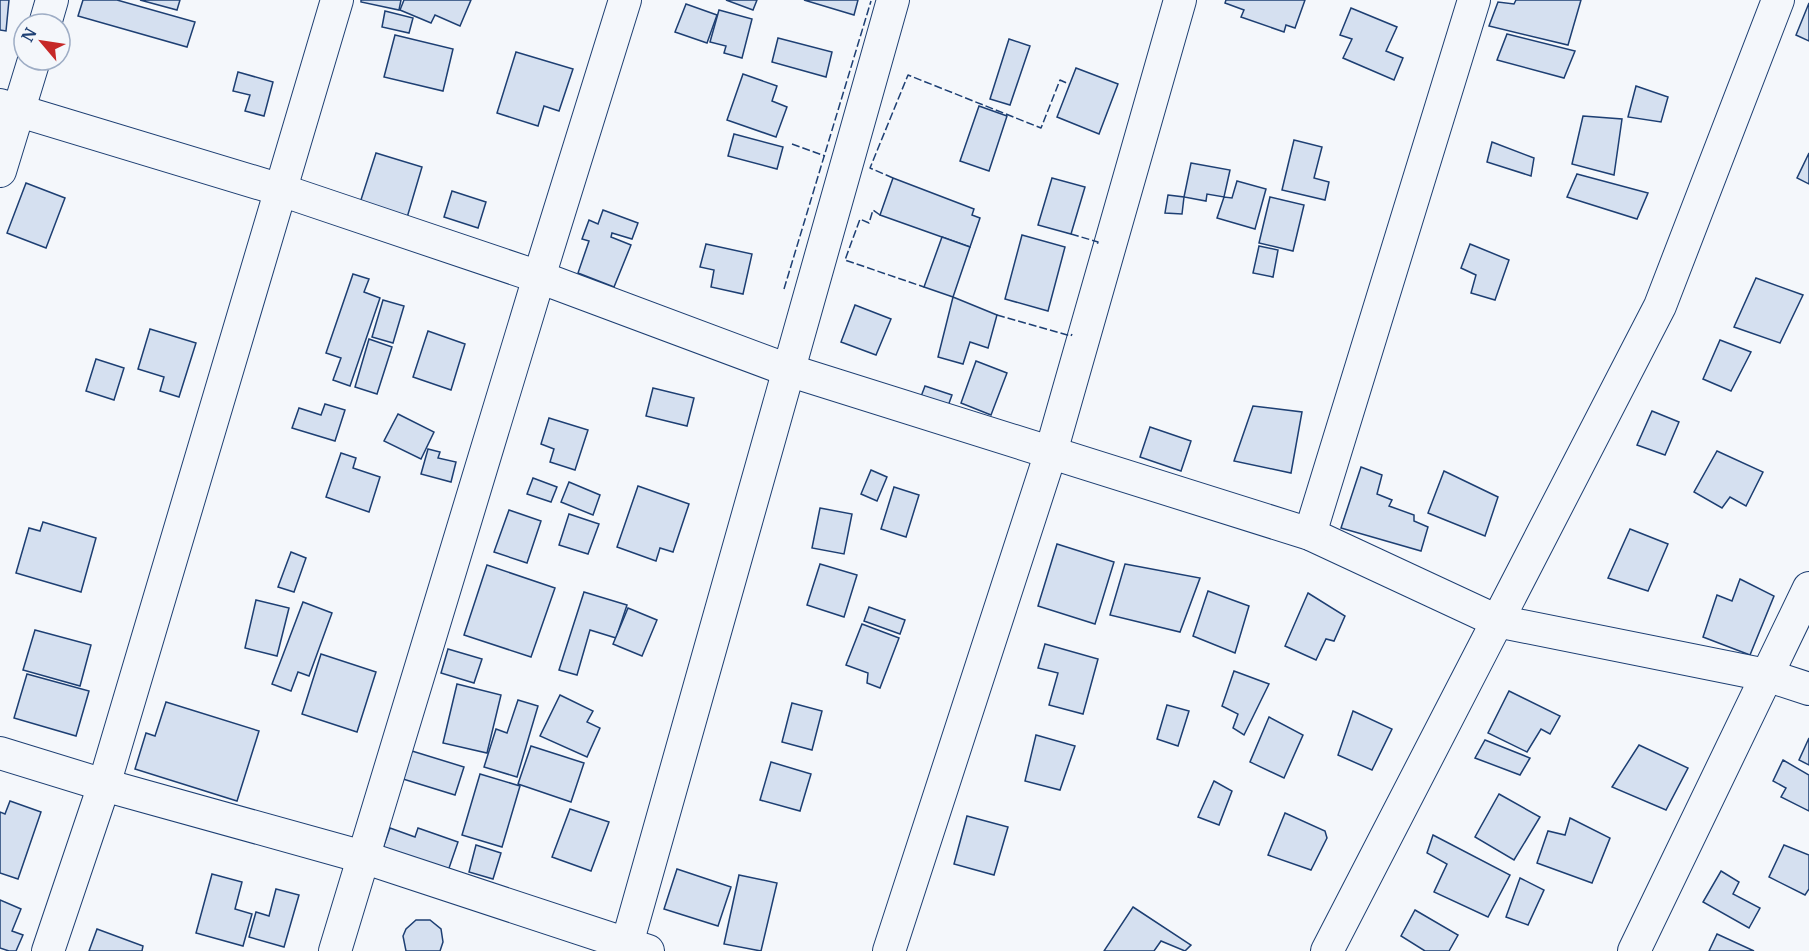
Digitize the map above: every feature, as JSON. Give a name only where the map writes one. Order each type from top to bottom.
[{"type":"street","points":[[48,951],[104,785],[337,0]]},
{"type":"street","points":[[335,951],[625,0]]},
{"type":"street","points":[[0,753],[104,785],[363,857],[634,949],[788,370],[893,0]]},
{"type":"street","points":[[889,951],[1051,452],[1180,0]]},
{"type":"street","points":[[1310,534],[1474,0]]},
{"type":"street","points":[[1327,951],[1660,306],[1778,0]]},
{"type":"street","points":[[0,171],[9,108],[28,72]]},
{"type":"street","points":[[9,108],[281,190],[539,276],[788,370],[1310,534],[1497,621],[1766,675],[1809,689]]},
{"type":"street","points":[[1634,951],[1809,588]]},
{"type":"building","points":[[0,0],[9,0],[6,31],[0,30]]},
{"type":"building","points":[[83,0],[117,0],[195,22],[187,47],[78,16]]},
{"type":"building","points":[[140,0],[180,0],[177,10]]},
{"type":"building","points":[[361,0],[401,0],[399,10],[361,2]]},
{"type":"building","points":[[404,0],[471,0],[460,26],[435,15],[431,23],[400,10]]},
{"type":"building","points":[[726,0],[757,0],[753,10]]},
{"type":"building","points":[[804,0],[858,0],[854,15]]},
{"type":"building","points":[[1226,0],[1305,0],[1295,28],[1286,25],[1284,32],[1241,17],[1244,10],[1225,3]]},
{"type":"building","points":[[1516,0],[1581,0],[1568,45],[1489,26],[1498,2],[1514,4]]},
{"type":"building","points":[[1809,3],[1809,41],[1796,35]]},
{"type":"building","points":[[686,4],[717,15],[707,43],[675,32]]},
{"type":"building","points":[[1351,8],[1397,27],[1386,51],[1403,58],[1394,80],[1343,58],[1352,39],[1340,35]]},
{"type":"building","points":[[719,10],[752,19],[742,58],[724,53],[726,46],[710,42]]},
{"type":"building","points":[[385,11],[413,18],[409,33],[382,27]]},
{"type":"building","points":[[1507,34],[1575,51],[1564,78],[1497,60]]},
{"type":"building","points":[[395,35],[453,49],[443,91],[384,77]]},
{"type":"building","points":[[778,38],[832,52],[826,77],[772,62]]},
{"type":"building","points":[[1009,39],[1030,46],[1010,105],[990,99]]},
{"type":"building","points":[[516,52],[573,69],[559,111],[544,106],[538,126],[497,113]]},
{"type":"building","points":[[1076,68],[1118,84],[1099,134],[1057,117]]},
{"type":"building","points":[[238,72],[273,82],[264,116],[245,111],[250,95],[233,91]]},
{"type":"building","points":[[743,74],[777,86],[772,101],[787,107],[776,137],[727,120]]},
{"type":"building","points":[[1636,86],[1668,97],[1661,122],[1628,117]]},
{"type":"building","points":[[979,106],[1007,116],[989,171],[960,161]]},
{"type":"building","points":[[1583,116],[1622,119],[1614,175],[1572,164]]},
{"type":"building","points":[[734,134],[783,147],[777,169],[728,156]]},
{"type":"building","points":[[1294,140],[1322,147],[1314,178],[1329,182],[1325,200],[1282,190]]},
{"type":"building","points":[[1492,142],[1534,158],[1531,176],[1487,162]]},
{"type":"building","points":[[376,153],[422,167],[406,221],[359,206]]},
{"type":"building","points":[[1809,153],[1809,184],[1797,178]]},
{"type":"building","points":[[1191,163],[1230,170],[1224,197],[1207,194],[1206,201],[1184,197]]},
{"type":"building","points":[[1577,174],[1648,193],[1637,219],[1567,197]]},
{"type":"building","points":[[893,178],[974,209],[972,215],[980,218],[970,247],[880,215]]},
{"type":"building","points":[[1052,178],[1085,187],[1071,234],[1038,225]]},
{"type":"building","points":[[1237,181],[1266,189],[1255,229],[1217,218],[1224,197],[1232,198]]},
{"type":"building","points":[[26,183],[65,198],[46,248],[7,233]]},
{"type":"building","points":[[452,191],[486,202],[478,228],[444,217]]},
{"type":"building","points":[[1168,195],[1184,197],[1182,214],[1165,213]]},
{"type":"building","points":[[1270,197],[1304,205],[1293,251],[1259,243]]},
{"type":"building","points":[[603,210],[638,223],[632,239],[612,233],[611,237],[631,245],[614,287],[578,273],[589,241],[582,239],[589,220],[598,224]]},
{"type":"building","points":[[1022,235],[1065,247],[1048,311],[1005,299]]},
{"type":"building","points":[[942,237],[970,247],[953,297],[924,287]]},
{"type":"building","points":[[706,244],[752,254],[743,294],[711,287],[714,270],[700,267]]},
{"type":"building","points":[[1470,244],[1509,260],[1495,300],[1471,293],[1476,275],[1461,268]]},
{"type":"building","points":[[1259,246],[1278,250],[1273,277],[1253,273]]},
{"type":"building","points":[[353,274],[369,279],[364,292],[380,298],[350,386],[333,380],[341,358],[326,353]]},
{"type":"building","points":[[1756,278],[1803,295],[1780,343],[1734,327]]},
{"type":"building","points":[[953,297],[997,315],[988,348],[970,342],[963,364],[938,357]]},
{"type":"building","points":[[383,300],[404,306],[393,343],[372,337]]},
{"type":"building","points":[[855,305],[891,319],[876,355],[841,342]]},
{"type":"building","points":[[150,329],[196,343],[179,397],[160,391],[164,377],[138,369]]},
{"type":"building","points":[[428,331],[465,344],[451,390],[413,377]]},
{"type":"building","points":[[369,339],[392,347],[377,394],[355,387]]},
{"type":"building","points":[[1720,340],[1751,352],[1731,391],[1703,379]]},
{"type":"building","points":[[96,359],[124,368],[114,400],[86,391]]},
{"type":"building","points":[[976,361],[1007,373],[991,415],[961,403]]},
{"type":"building","points":[[925,386],[952,395],[944,417],[917,407]]},
{"type":"building","points":[[653,388],[694,398],[687,426],[646,416]]},
{"type":"building","points":[[325,404],[345,410],[335,441],[292,428],[299,408],[321,415]]},
{"type":"building","points":[[1253,406],[1302,412],[1291,473],[1234,461]]},
{"type":"building","points":[[1652,411],[1679,422],[1665,455],[1637,445]]},
{"type":"building","points":[[398,414],[434,432],[421,459],[384,441]]},
{"type":"building","points":[[549,418],[588,430],[575,470],[550,462],[554,449],[541,444]]},
{"type":"building","points":[[1150,427],[1191,441],[1181,471],[1140,457]]},
{"type":"building","points":[[428,449],[440,452],[438,458],[456,462],[451,482],[421,474]]},
{"type":"building","points":[[1717,451],[1763,472],[1746,506],[1730,497],[1722,508],[1694,492]]},
{"type":"building","points":[[341,453],[356,458],[353,468],[380,477],[369,512],[326,497]]},
{"type":"building","points":[[1361,467],[1382,475],[1377,494],[1392,500],[1389,506],[1414,515],[1414,521],[1428,527],[1421,551],[1341,528]]},
{"type":"building","points":[[871,470],[887,477],[877,501],[861,494]]},
{"type":"building","points":[[1444,471],[1498,497],[1485,536],[1428,513]]},
{"type":"building","points":[[533,478],[557,487],[551,502],[527,494]]},
{"type":"building","points":[[569,482],[600,495],[593,515],[561,502]]},
{"type":"building","points":[[638,486],[689,504],[673,552],[660,548],[656,561],[617,547]]},
{"type":"building","points":[[894,487],[919,495],[906,537],[881,529]]},
{"type":"building","points":[[820,508],[852,514],[844,554],[812,548]]},
{"type":"building","points":[[509,510],[541,521],[527,563],[494,552]]},
{"type":"building","points":[[569,514],[599,524],[588,554],[559,545]]},
{"type":"building","points":[[43,522],[96,538],[81,592],[16,573],[29,528],[40,531]]},
{"type":"building","points":[[1630,529],[1668,544],[1648,591],[1608,578]]},
{"type":"building","points":[[1057,544],[1114,562],[1095,624],[1038,606]]},
{"type":"building","points":[[291,552],[306,558],[294,592],[278,587]]},
{"type":"building","points":[[820,564],[857,575],[844,617],[807,605]]},
{"type":"building","points":[[1125,564],[1200,578],[1180,632],[1110,615]]},
{"type":"building","points":[[487,565],[555,588],[531,657],[464,635]]},
{"type":"building","points":[[1740,579],[1774,596],[1750,655],[1703,637],[1717,595],[1732,601]]},
{"type":"building","points":[[1208,591],[1249,606],[1235,653],[1193,636]]},
{"type":"building","points":[[584,592],[627,605],[616,638],[590,630],[577,675],[559,670]]},
{"type":"building","points":[[1308,593],[1345,616],[1334,641],[1326,639],[1316,660],[1285,646]]},
{"type":"building","points":[[256,600],[289,608],[277,656],[245,648]]},
{"type":"building","points":[[303,602],[332,613],[309,676],[298,672],[291,691],[272,684]]},
{"type":"building","points":[[869,607],[905,620],[900,634],[864,621]]},
{"type":"building","points":[[628,608],[657,620],[642,656],[613,644]]},
{"type":"building","points":[[862,624],[899,638],[880,688],[867,683],[868,673],[846,665]]},
{"type":"building","points":[[35,630],[91,645],[80,686],[23,670]]},
{"type":"building","points":[[1045,644],[1098,659],[1083,714],[1049,705],[1058,673],[1038,668]]},
{"type":"building","points":[[448,649],[482,659],[474,683],[441,673]]},
{"type":"building","points":[[321,654],[376,672],[357,732],[302,714]]},
{"type":"building","points":[[1234,671],[1269,684],[1244,735],[1233,728],[1238,714],[1222,706]]},
{"type":"building","points":[[27,674],[89,691],[76,736],[14,718]]},
{"type":"building","points":[[457,684],[501,695],[487,753],[443,743]]},
{"type":"building","points":[[1509,691],[1560,716],[1550,734],[1541,729],[1527,752],[1488,733]]},
{"type":"building","points":[[560,695],[593,711],[587,722],[600,728],[587,757],[540,736]]},
{"type":"building","points":[[518,700],[538,706],[517,777],[484,767],[496,729],[507,733]]},
{"type":"building","points":[[166,702],[259,731],[237,801],[135,769],[146,733],[155,736]]},
{"type":"building","points":[[792,703],[822,711],[812,750],[782,742]]},
{"type":"building","points":[[1167,705],[1189,711],[1178,746],[1157,739]]},
{"type":"building","points":[[1353,711],[1392,729],[1372,770],[1338,755]]},
{"type":"building","points":[[1269,717],[1303,735],[1284,778],[1250,762]]},
{"type":"building","points":[[1036,735],[1075,746],[1060,790],[1025,781]]},
{"type":"building","points":[[1809,738],[1809,765],[1799,760]]},
{"type":"building","points":[[1485,740],[1530,758],[1520,775],[1475,758]]},
{"type":"building","points":[[1639,745],[1688,768],[1666,810],[1612,787]]},
{"type":"building","points":[[531,746],[584,763],[571,802],[518,784]]},
{"type":"building","points":[[412,751],[464,767],[455,795],[403,779]]},
{"type":"building","points":[[1783,760],[1809,775],[1809,811],[1781,797],[1786,788],[1773,781]]},
{"type":"building","points":[[771,762],[811,774],[800,811],[760,800]]},
{"type":"building","points":[[480,774],[520,786],[502,847],[462,835]]},
{"type":"building","points":[[1214,781],[1232,791],[1219,825],[1198,817]]},
{"type":"building","points":[[1499,794],[1540,817],[1514,860],[1475,837]]},
{"type":"building","points":[[10,801],[41,812],[18,879],[0,873],[0,812],[5,814]]},
{"type":"building","points":[[570,809],[609,822],[591,871],[552,857]]},
{"type":"building","points":[[1285,813],[1325,831],[1327,838],[1311,870],[1268,855]]},
{"type":"building","points":[[967,816],[1008,827],[994,875],[954,864]]},
{"type":"building","points":[[1570,818],[1610,838],[1592,883],[1537,863],[1548,831],[1565,835]]},
{"type":"building","points":[[390,828],[415,837],[418,828],[458,842],[448,871],[383,848]]},
{"type":"building","points":[[1433,835],[1510,875],[1488,917],[1434,892],[1447,864],[1427,853]]},
{"type":"building","points":[[476,845],[501,853],[493,879],[469,872]]},
{"type":"building","points":[[1784,845],[1809,855],[1809,889],[1805,895],[1769,877]]},
{"type":"building","points":[[677,869],[731,887],[718,926],[664,909]]},
{"type":"building","points":[[1721,871],[1739,882],[1733,894],[1760,908],[1749,928],[1703,902]]},
{"type":"building","points":[[212,874],[242,882],[235,909],[252,914],[243,946],[196,933]]},
{"type":"building","points":[[739,875],[777,883],[761,951],[724,944]]},
{"type":"building","points":[[1520,878],[1544,890],[1528,925],[1506,917]]},
{"type":"building","points":[[276,889],[299,895],[284,947],[249,937],[256,912],[269,916]]},
{"type":"building","points":[[0,900],[21,909],[12,931],[23,935],[16,951],[0,948]]},
{"type":"building","points":[[1133,907],[1191,945],[1185,951],[1161,941],[1154,951],[1104,951]]},
{"type":"building","points":[[1415,910],[1458,935],[1449,951],[1425,951],[1401,936]]},
{"type":"building","points":[[416,920],[430,920],[441,929],[443,942],[440,951],[406,951],[403,936],[406,929]]},
{"type":"building","points":[[97,929],[143,946],[142,951],[89,951]]},
{"type":"building","points":[[1717,934],[1754,951],[1709,951]]},
{"type":"fence","points":[[784,289],[871,1]]},
{"type":"fence","points":[[893,178],[870,168],[908,75],[1041,128],[1060,80],[1069,84]]},
{"type":"fence","points":[[792,144],[825,156]]},
{"type":"fence","points":[[880,215],[873,210],[869,223],[860,219],[845,260],[924,287]]},
{"type":"fence","points":[[1071,234],[1098,242],[1097,245]]},
{"type":"fence","points":[[997,315],[1071,336],[1072,334]]}]
